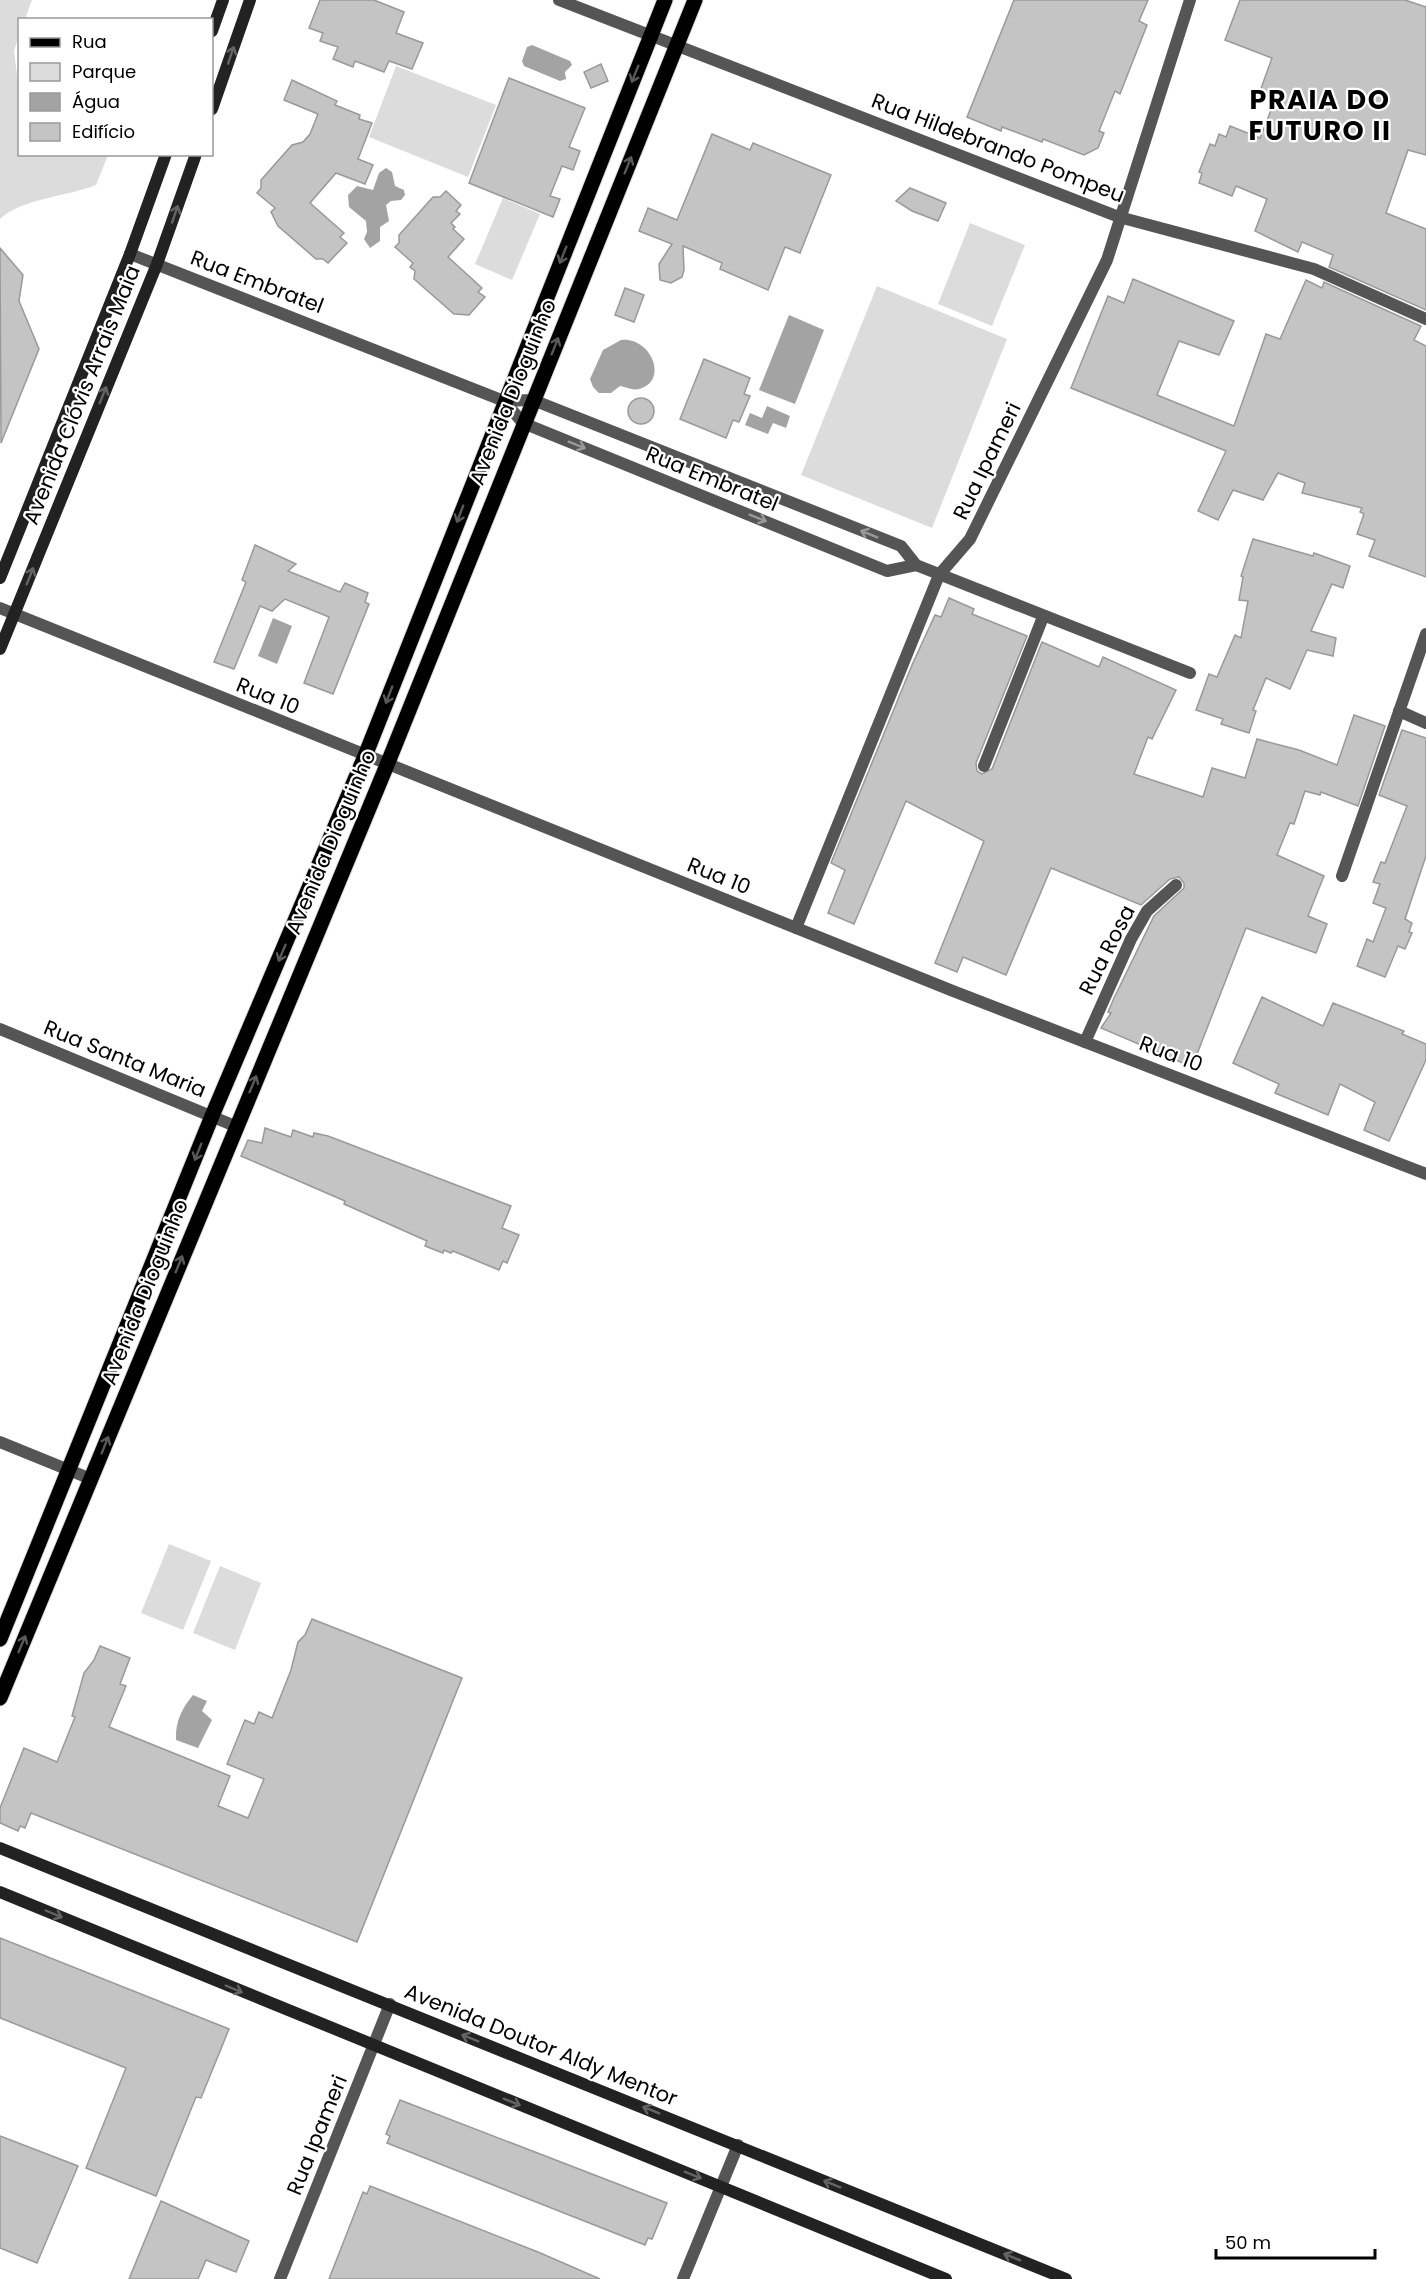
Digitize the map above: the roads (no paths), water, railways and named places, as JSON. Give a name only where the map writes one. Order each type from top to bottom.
[{"type":"main road","name":"Avenida Dioguinho","points":[[0,1640],[212,1116],[365,756],[504,400],[665,0]]},
{"type":"main road","name":"Avenida Dioguinho","points":[[0,1698],[235,1126],[387,765],[695,0]]},
{"type":"street","points":[[213,28],[223,0]]},
{"type":"street","points":[[213,106],[250,0]]},
{"type":"street","name":"Rua Hildebrando Pompeu","points":[[559,0],[1119,217],[1172,233],[1314,269],[1426,319]]},
{"type":"street","name":"Rua Ipameri","points":[[796,928],[939,575],[970,539],[1107,260],[1190,0]]},
{"type":"street","name":"Avenida Clóvis Arrais Maia","points":[[0,578],[130,254],[165,156]]},
{"type":"street","name":"Avenida Clóvis Arrais Maia","points":[[0,649],[157,264],[195,156]]},
{"type":"street","name":"Rua Embratel","points":[[130,254],[504,400],[533,400],[901,546],[916,565],[1043,617],[1190,673]]},
{"type":"street","name":"Rua Embratel","points":[[504,400],[523,423],[887,570],[916,565]]},
{"type":"street","name":"Rua 10","points":[[0,608],[796,928],[1426,1174]]},
{"type":"street","points":[[984,766],[1043,617]]},
{"type":"street","points":[[1342,876],[1426,633]]},
{"type":"street","points":[[1399,711],[1426,723]]},
{"type":"street","name":"Rua Rosa","points":[[1085,1042],[1136,930],[1147,911],[1176,885]]},
{"type":"street","name":"Rua Santa Maria","points":[[0,1029],[235,1126]]},
{"type":"street","points":[[0,1442],[91,1479]]},
{"type":"street","name":"Avenida Doutor Aldy Mentor","points":[[0,1848],[1066,2279]]},
{"type":"street","points":[[0,1892],[373,2047],[946,2279]]},
{"type":"street","name":"Rua Ipameri","points":[[280,2279],[390,2004]]},
{"type":"street","points":[[684,2279],[738,2145]]},
{"type":"water","points":[[532,45],[570,61],[572,65],[565,72],[566,79],[560,81],[524,66],[522,61],[527,47]]},
{"type":"water","points":[[386,168],[392,172],[395,186],[404,190],[405,195],[401,200],[391,201],[386,205],[389,221],[380,227],[380,241],[370,248],[364,239],[367,232],[366,221],[349,207],[348,195],[357,186],[373,190],[379,173]]},
{"type":"water","points":[[789,315],[824,330],[795,404],[759,390]]},
{"type":"water","points":[[621,340],[641,345],[648,352],[655,370],[653,378],[648,385],[639,389],[620,386],[611,393],[599,393],[593,387],[590,379],[603,350]]},
{"type":"water","points":[[767,406],[790,416],[786,428],[773,423],[768,434],[745,425],[750,413],[762,418]]},
{"type":"water","points":[[273,618],[292,626],[277,664],[258,656]]},
{"type":"water","points":[[193,1695],[207,1701],[202,1711],[212,1720],[198,1748],[176,1740],[180,1716]]},
{"type":"district","name":"PRAIA DO FUTURO II","points":[[1320,116]]}]
